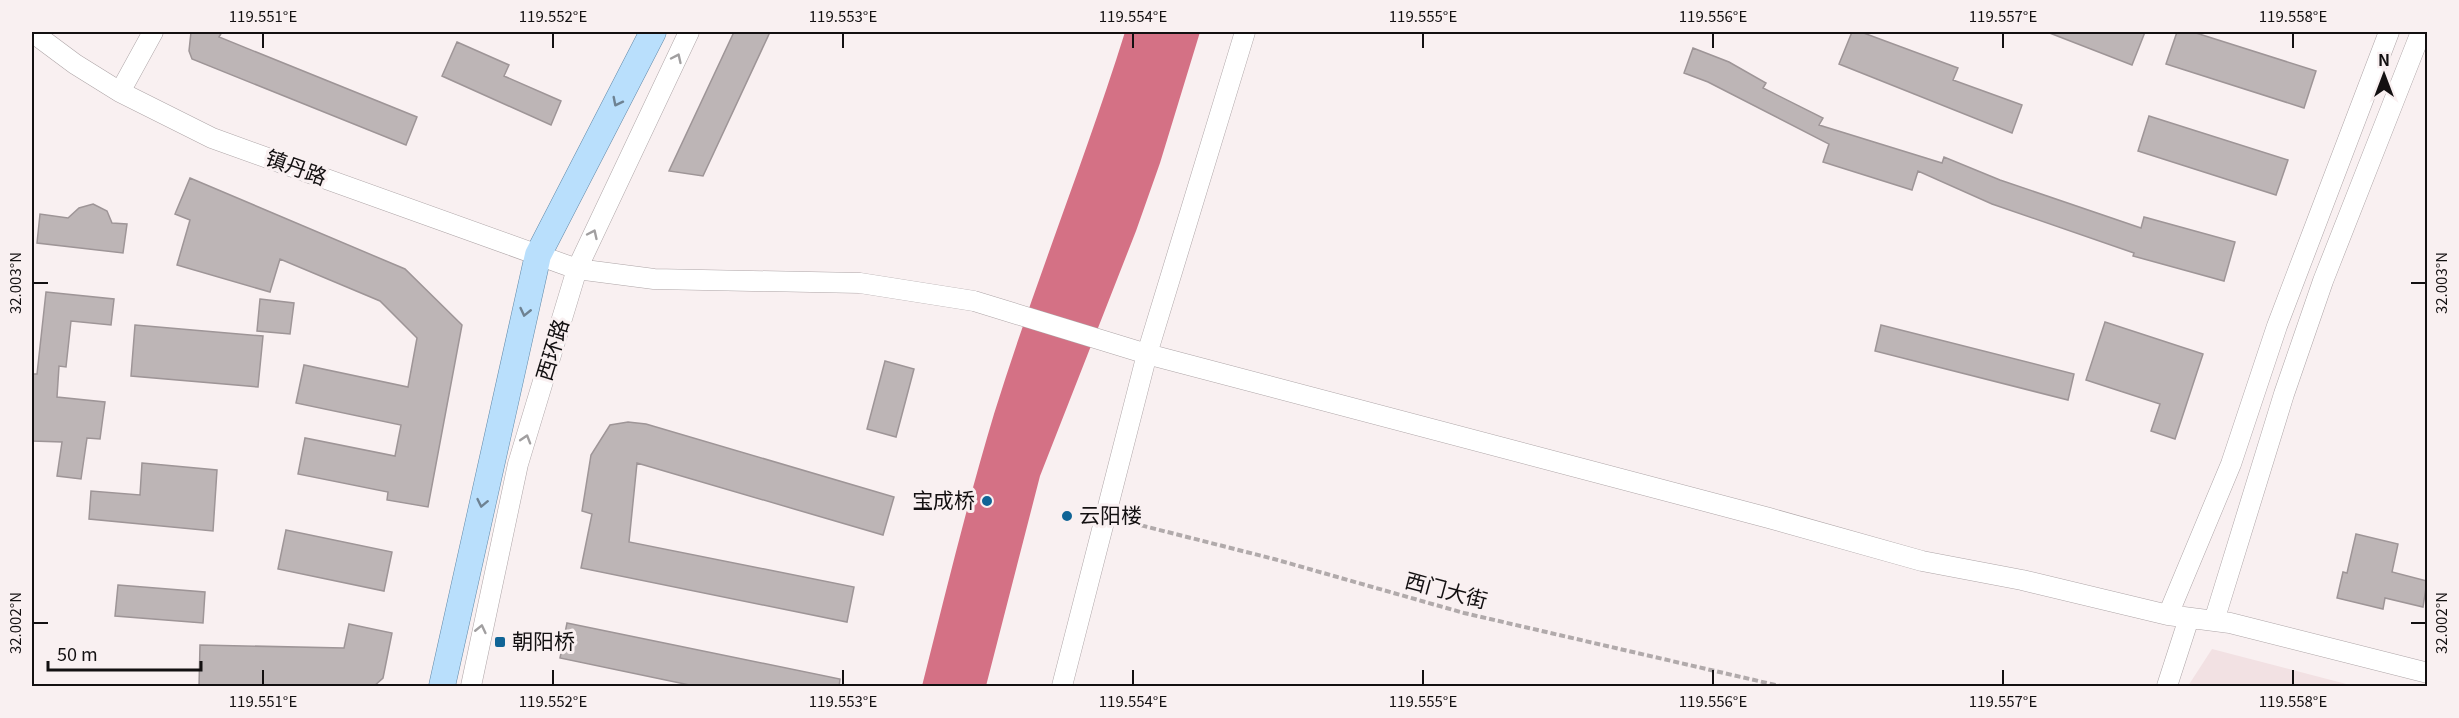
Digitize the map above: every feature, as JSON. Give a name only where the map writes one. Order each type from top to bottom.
[{"type":"main road","name":"西环路","points":[[442,687],[538,255],[653,32]]},
{"type":"street","name":"镇丹路","points":[[32,32],[75,64],[120,92],[212,138],[577,269],[654,279],[860,284],[987,304],[1147,354],[1769,518],[1922,561],[2022,580],[2168,615],[2214,621],[2427,673]]},
{"type":"street","points":[[120,92],[153,32]]},
{"type":"street","name":"西环路","points":[[471,687],[518,464],[577,269],[689,32]]},
{"type":"street","points":[[1062,687],[1147,354],[1245,32]]},
{"type":"street","points":[[2168,615],[2231,464],[2277,326],[2389,32]]},
{"type":"street","points":[[2214,621],[2284,394],[2322,281],[2421,32]]},
{"type":"street","points":[[2167,687],[2188,618]]},
{"type":"path","name":"西门大街","points":[[1106,516],[1274,559],[1464,613],[1780,687]]},
{"type":"shaded area","points":[[1125,32],[1200,32],[1160,163],[1136,231],[1040,476],[986,686],[922,686],[965,516],[994,414]]},
{"type":"shaded area","points":[[2212,649],[2354,686],[2188,686]]},
{"type":"building","points":[[191,32],[222,32],[219,37],[417,117],[406,145],[192,59],[189,51]]},
{"type":"building","points":[[734,32],[770,32],[703,176],[669,171]]},
{"type":"building","points":[[1852,32],[1861,32],[1958,68],[1953,80],[2022,105],[2012,133],[1839,64]]},
{"type":"building","points":[[2047,32],[2145,32],[2132,65]]},
{"type":"building","points":[[2177,32],[2193,32],[2316,71],[2304,108],[2166,64]]},
{"type":"building","points":[[457,42],[509,65],[504,76],[561,101],[551,125],[442,76]]},
{"type":"building","points":[[1693,48],[1729,62],[1766,83],[1763,88],[1823,118],[1819,125],[1942,163],[1944,157],[2000,180],[2141,228],[2144,217],[2235,242],[2224,281],[2133,256],[2134,253],[1992,204],[1918,171],[1912,190],[1823,162],[1829,144],[1708,82],[1684,73]]},
{"type":"building","points":[[2149,116],[2288,160],[2276,195],[2138,151]]},
{"type":"building","points":[[190,178],[405,269],[462,325],[428,507],[387,500],[388,492],[298,474],[305,438],[395,456],[401,425],[296,403],[304,365],[408,387],[417,338],[380,301],[280,259],[270,292],[177,265],[190,220],[175,214]]},
{"type":"building","points":[[93,204],[107,211],[112,223],[127,224],[123,253],[37,243],[40,214],[68,218],[79,208]]},
{"type":"building","points":[[46,292],[114,299],[111,325],[71,321],[66,367],[59,366],[57,397],[105,402],[100,439],[87,438],[81,479],[57,476],[62,442],[32,441],[32,374],[37,374]]},
{"type":"building","points":[[260,299],[294,303],[290,334],[257,331]]},
{"type":"building","points":[[2105,322],[2203,354],[2175,439],[2151,431],[2160,404],[2086,380]]},
{"type":"building","points":[[135,325],[263,336],[258,387],[131,376]]},
{"type":"building","points":[[1881,325],[2074,374],[2068,400],[1875,351]]},
{"type":"building","points":[[885,361],[914,369],[896,437],[867,429]]},
{"type":"building","points":[[628,422],[646,424],[894,497],[883,535],[637,463],[629,542],[854,587],[847,622],[581,568],[592,514],[582,511],[591,455],[610,425]]},
{"type":"building","points":[[142,463],[217,470],[213,531],[89,519],[91,491],[140,495]]},
{"type":"building","points":[[286,530],[392,552],[384,591],[278,569]]},
{"type":"building","points":[[2356,534],[2398,544],[2392,572],[2427,581],[2423,607],[2385,598],[2383,609],[2337,598],[2343,572],[2347,573]]},
{"type":"building","points":[[118,585],[205,592],[203,623],[115,616]]},
{"type":"building","points":[[567,623],[840,679],[839,687],[699,687],[560,658]]},
{"type":"building","points":[[349,624],[392,633],[383,678],[373,687],[199,687],[200,645],[344,648]]},
{"type":"place","name":"宝成桥","points":[[987,501]]},
{"type":"place","name":"云阳楼","points":[[1067,516]]},
{"type":"place","name":"朝阳桥","points":[[500,642]]}]
